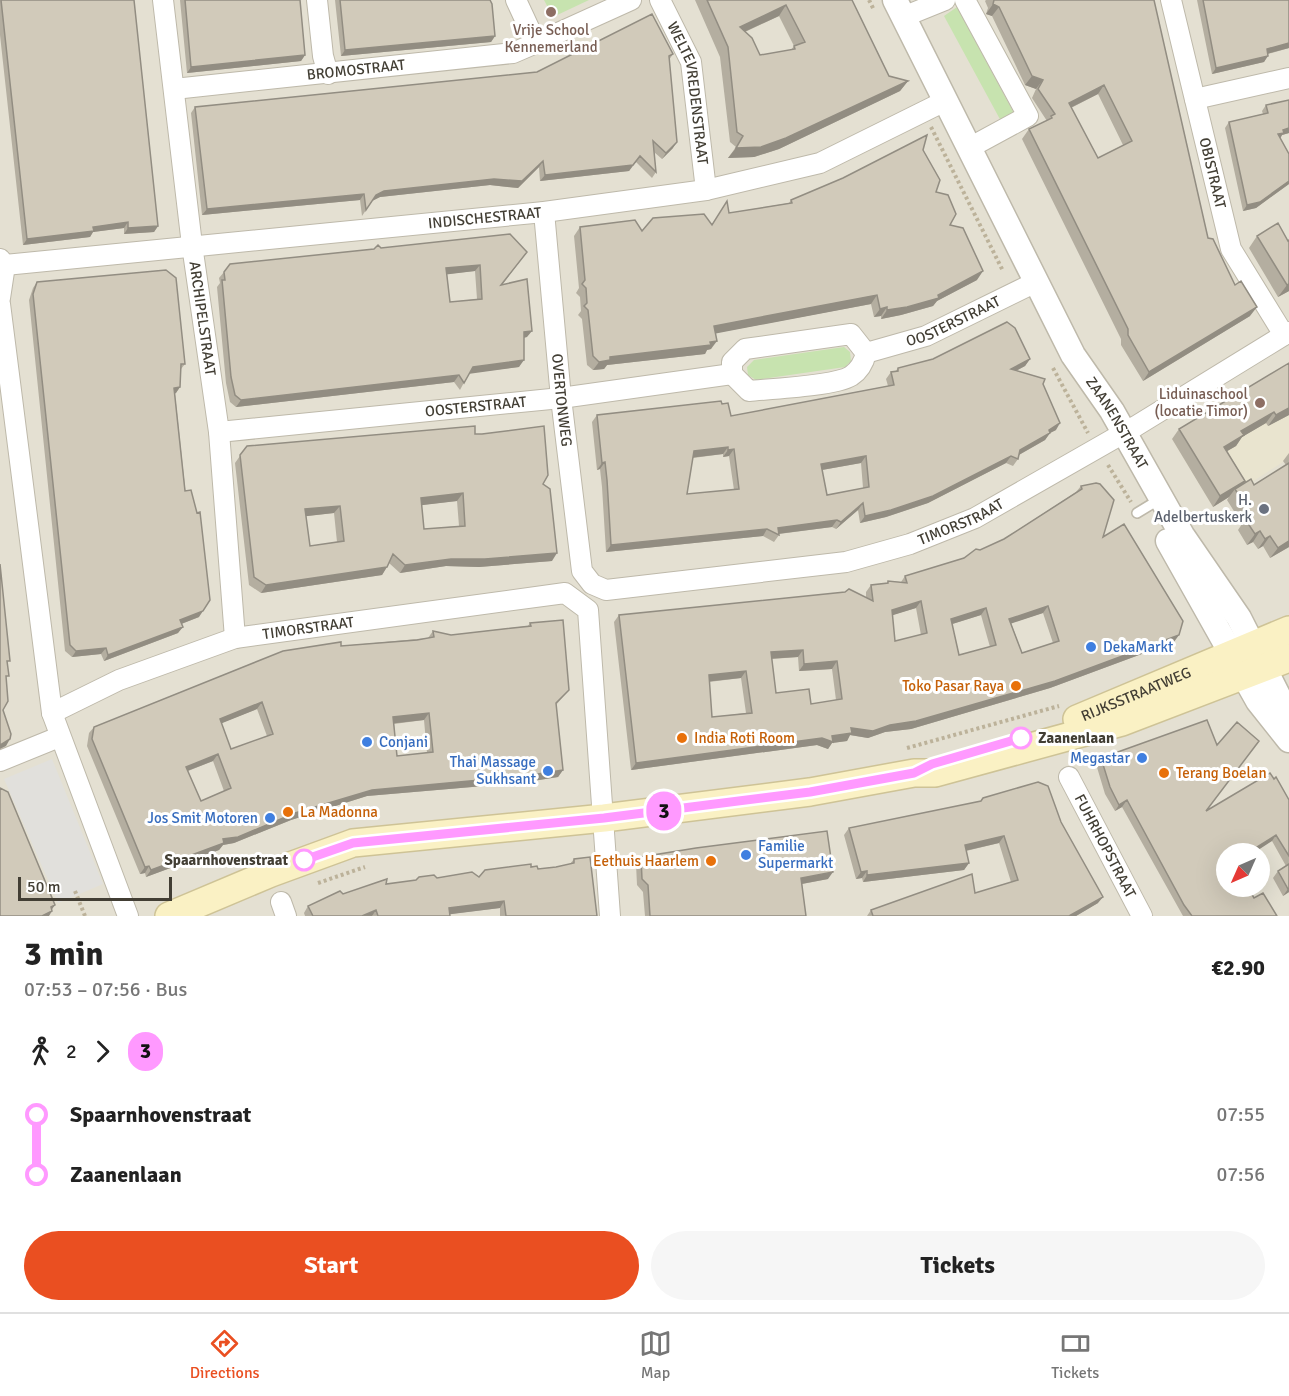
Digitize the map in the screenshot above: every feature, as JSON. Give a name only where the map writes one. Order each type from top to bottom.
[{"type":"main road","name":"RIJKSSTRAATWEG","points":[[170,916],[281,869],[353,843],[604,818],[810,792],[914,773],[934,773],[1122,722],[1257,660],[1289,630]]},
{"type":"street","name":"ARCHIPELSTRAAT","points":[[163,0],[192,245],[219,432],[235,638]]},
{"type":"street","points":[[316,0],[323,56],[328,74]]},
{"type":"street","points":[[516,0],[536,43]]},
{"type":"street","name":"BROMOSTRAAT","points":[[174,89],[513,53],[631,0]]},
{"type":"street","name":"WELTEVREDENSTRAAT","points":[[660,0],[691,62],[706,190]]},
{"type":"street","points":[[899,9],[945,0]]},
{"type":"street","points":[[965,0],[1028,116],[969,148]]},
{"type":"street","name":"OBISTRAAT","points":[[1171,0],[1230,249],[1286,334]]},
{"type":"street","name":"ZAANENSTRAAT","points":[[899,9],[1074,355],[1097,419],[1117,436],[1148,506],[1257,660]]},
{"type":"street","points":[[1195,99],[1289,78]]},
{"type":"street","name":"INDISCHESTRAAT","points":[[2,262],[544,212],[706,190],[820,163],[945,101]]},
{"type":"street","name":"OVERTONWEG","points":[[544,212],[561,398],[582,571],[592,584]]},
{"type":"street","points":[[0,298],[2,262]]},
{"type":"street","name":"OOSTERSTRAAT","points":[[866,353],[926,336],[1036,282]]},
{"type":"street","points":[[0,304],[52,712],[59,736],[128,916]]},
{"type":"street","points":[[851,334],[866,353],[863,364],[850,377],[805,387],[749,391],[732,374],[732,362],[745,350],[851,334]]},
{"type":"street","name":"TIMORSTRAAT","points":[[592,584],[606,590],[846,562],[910,544],[975,518],[1286,334]]},
{"type":"street","name":"OOSTERSTRAAT","points":[[219,432],[561,398],[732,374]]},
{"type":"street","name":"TIMORSTRAAT","points":[[52,712],[119,680],[235,638],[565,593],[575,598],[588,610],[604,818]]},
{"type":"street","points":[[1257,660],[1289,717]]},
{"type":"street","points":[[1257,660],[1258,701],[1289,740]]},
{"type":"street","points":[[0,760],[59,736]]},
{"type":"street","name":"FUHRHOPSTRAAT","points":[[1069,777],[1142,916]]},
{"type":"street","points":[[604,818],[610,916]]},
{"type":"path","points":[[901,750],[1061,705]]},
{"type":"path","points":[[75,891],[85,916]]},
{"type":"shaded area","points":[[0,0],[1289,0],[1289,916],[0,916]]},
{"type":"shaded area","name":"Liduinaschool (locatie Timor)","points":[[1289,367],[1289,458],[1213,507],[1172,439]]},
{"type":"shaded area","points":[[52,759],[103,884],[58,903],[4,779]]},
{"type":"green space","points":[[544,0],[589,0],[553,17]]},
{"type":"green space","points":[[957,7],[1016,117],[1002,123],[944,16]]},
{"type":"green space","points":[[844,347],[850,352],[851,361],[845,367],[756,380],[748,375],[747,367],[754,360]]},
{"type":"building","points":[[1,0],[134,0],[158,226],[128,228],[128,222],[93,227],[94,231],[27,239]]},
{"type":"building","points":[[185,0],[300,0],[305,55],[191,67]]},
{"type":"building","points":[[340,0],[490,0],[495,36],[345,50]]},
{"type":"building","points":[[707,0],[852,0],[889,76],[908,81],[786,138],[761,147],[736,148],[743,136],[737,132],[728,47]],"holes":[[[786,5],[805,42],[794,46],[795,49],[760,55],[752,38],[740,27]]]},
{"type":"building","points":[[994,0],[1154,0],[1208,238],[1213,239],[1235,285],[1241,281],[1257,307],[1149,372],[1128,335],[1128,329],[1029,129],[1052,118],[1051,116],[1055,114],[1038,89],[1043,80],[1032,76],[999,7],[993,4]],"holes":[[[1104,85],[1132,141],[1098,158],[1069,103]]]},
{"type":"building","points":[[1203,0],[1289,0],[1289,43],[1267,49],[1268,56],[1216,68]]},
{"type":"building","points":[[652,14],[673,54],[669,56],[677,142],[666,153],[653,141],[656,172],[640,156],[633,165],[545,175],[543,161],[522,181],[494,179],[384,191],[376,195],[366,210],[364,194],[207,209],[195,107],[537,72]]},
{"type":"building","points":[[1289,100],[1289,128],[1283,130],[1284,133],[1278,134],[1289,154],[1289,181],[1260,202],[1247,205],[1229,122],[1268,113],[1266,105]]},
{"type":"building","points":[[927,135],[923,150],[940,180],[936,192],[948,195],[956,214],[950,225],[963,228],[983,271],[938,295],[939,298],[907,307],[880,309],[877,295],[714,326],[717,341],[710,342],[711,345],[610,357],[610,360],[599,362],[593,356],[588,310],[584,306],[587,303],[586,288],[582,284],[585,280],[580,227],[635,220],[642,231],[653,218],[704,214],[712,225],[727,201],[729,213],[792,203],[791,200],[843,178]]},
{"type":"building","points":[[1278,223],[1289,240],[1289,284],[1287,285],[1257,236]]},
{"type":"building","points":[[510,234],[527,252],[501,285],[527,279],[532,331],[524,332],[524,360],[473,367],[464,383],[459,375],[241,400],[235,395],[231,377],[222,280],[225,280],[224,272],[230,264],[374,249],[378,245],[381,248]],"holes":[[[480,265],[482,299],[450,302],[446,268]]]},
{"type":"building","points":[[166,270],[176,278],[185,364],[181,364],[180,387],[174,388],[185,491],[191,490],[197,513],[200,512],[210,600],[203,611],[180,620],[183,627],[108,655],[106,648],[76,651],[70,645],[33,294],[37,282]]},
{"type":"building","points":[[1007,322],[1015,328],[1030,359],[1011,369],[1045,379],[1043,384],[1060,423],[1049,430],[1050,433],[1020,450],[1018,459],[1011,456],[933,496],[891,510],[865,516],[863,503],[841,522],[837,520],[778,528],[779,535],[767,529],[611,545],[607,480],[605,462],[602,463],[597,415],[721,401],[722,404],[728,403],[731,416],[894,385],[891,372],[933,359]],"holes":[[[728,447],[728,450],[734,449],[739,489],[687,494],[694,451]],[[866,456],[869,487],[827,495],[821,464]]]},
{"type":"building","points":[[1289,363],[1289,408],[1276,415],[1274,412],[1241,431],[1244,435],[1224,447],[1245,481],[1220,496],[1179,429]]},
{"type":"building","points":[[475,426],[475,434],[482,434],[544,426],[548,475],[543,484],[550,489],[557,553],[485,559],[451,559],[405,565],[393,554],[387,567],[266,585],[254,577],[240,455],[247,446]],"holes":[[[463,493],[465,526],[424,529],[421,498]],[[340,506],[344,541],[310,546],[305,509]]]},
{"type":"building","name":"H. Adelbertuskerk","points":[[1289,463],[1289,541],[1278,548],[1270,536],[1265,539],[1260,531],[1255,534],[1245,519],[1251,516],[1235,489],[1251,479],[1254,485]]},
{"type":"building","points":[[1100,484],[1114,500],[1103,537],[1124,524],[1183,621],[1179,635],[1055,681],[916,721],[890,725],[873,731],[851,728],[852,733],[832,736],[833,742],[822,738],[636,763],[619,615],[845,592],[849,589],[873,601],[871,585],[888,583],[888,581],[907,583],[905,576],[964,558],[976,549],[980,550],[1004,539],[1082,489],[1081,486]],"holes":[[[921,601],[927,633],[895,641],[892,610]],[[1048,606],[1059,641],[1022,653],[1009,619]],[[986,608],[996,645],[959,655],[951,619]],[[803,650],[804,664],[837,661],[842,699],[811,704],[809,689],[776,693],[771,652]],[[746,671],[752,713],[712,717],[709,675]]]},
{"type":"building","points":[[0,564],[10,661],[7,661],[9,676],[6,676],[8,701],[3,710],[11,734],[10,739],[0,745]]},
{"type":"building","points":[[563,620],[569,690],[556,703],[563,770],[525,776],[372,790],[295,813],[238,837],[223,839],[224,843],[151,870],[149,866],[145,867],[92,739],[94,727],[283,651],[341,642],[341,646],[417,640],[434,637],[433,631],[451,635],[531,626],[530,623]],"holes":[[[262,702],[273,734],[231,749],[220,719]],[[429,713],[433,752],[397,756],[393,717]],[[218,754],[231,788],[201,801],[186,767]]]},
{"type":"building","points":[[1207,720],[1217,745],[1237,722],[1259,741],[1206,811],[1270,773],[1274,779],[1276,777],[1289,800],[1289,856],[1276,835],[1263,843],[1216,843],[1216,897],[1265,897],[1277,916],[1192,916],[1127,800],[1119,805],[1110,787],[1101,758]]},
{"type":"building","points":[[1038,782],[1048,786],[1061,822],[1103,897],[1069,916],[873,916],[871,910],[972,874],[975,893],[1018,880],[1004,836],[965,845],[969,863],[867,875],[867,871],[861,872],[849,828],[981,801],[983,798]]},
{"type":"building","points":[[0,788],[8,792],[55,905],[51,907],[52,911],[42,916],[0,916]]},
{"type":"building","points":[[827,831],[833,872],[801,878],[806,916],[650,916],[648,885],[642,879],[641,857]]},
{"type":"building","points":[[590,857],[597,916],[506,916],[504,901],[449,908],[450,916],[378,916],[376,910],[362,916],[313,916],[308,906],[340,891],[343,894],[387,879],[386,884],[416,880],[419,877],[434,875],[437,878],[472,872],[479,877],[485,870],[531,864],[531,867],[537,866],[538,869],[556,867],[574,863],[574,859]]},
{"type":"building","points":[[1289,864],[1289,888],[1288,889],[1278,871]]},
{"type":"bus line","name":"3","points":[[304,860],[353,843],[604,818],[810,792],[914,773],[932,764],[1021,738]]},
{"type":"place","name":"Vrije School Kennemerland","points":[[551,12]]},
{"type":"place","name":"Liduinaschool (locatie Timor)","points":[[1260,403]]},
{"type":"place","name":"H. Adelbertuskerk","points":[[1264,509]]},
{"type":"place","name":"DekaMarkt","points":[[1091,647]]},
{"type":"place","name":"Toko Pasar Raya","points":[[1016,686]]},
{"type":"place","name":"India Roti Room","points":[[682,738]]},
{"type":"place","name":"Zaanenlaan","points":[[1021,738]]},
{"type":"place","name":"Conjani","points":[[367,742]]},
{"type":"place","name":"Megastar","points":[[1142,758]]},
{"type":"place","name":"Thai Massage Sukhsant","points":[[548,771]]},
{"type":"place","name":"Terang Boelan","points":[[1164,773]]},
{"type":"place","name":"La Madonna","points":[[288,812]]},
{"type":"place","name":"Jos Smit Motoren","points":[[270,818]]},
{"type":"place","name":"Familie Supermarkt","points":[[746,855]]},
{"type":"place","name":"Spaarnhovenstraat","points":[[304,860]]},
{"type":"place","name":"Eethuis Haarlem","points":[[711,861]]}]
